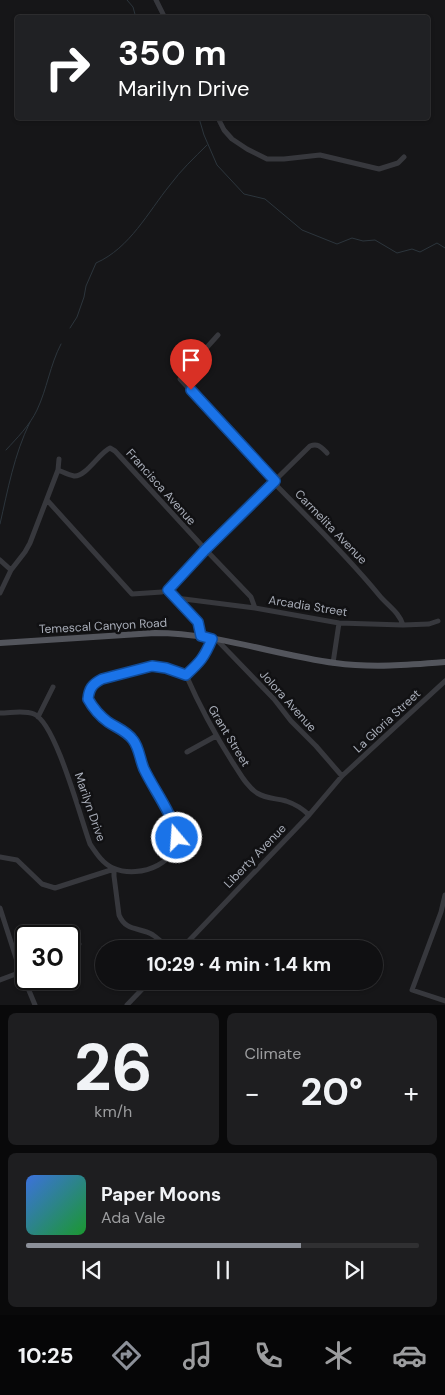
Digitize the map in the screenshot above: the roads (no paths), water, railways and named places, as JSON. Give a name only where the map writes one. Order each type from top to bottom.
[{"type":"main road","name":"Temescal Canyon Road","points":[[0,643],[172,633],[201,636],[333,663],[369,666],[445,662]]},
{"type":"street","points":[[156,0],[164,15]]},
{"type":"street","points":[[219,120],[224,130],[232,139],[247,150],[276,160],[320,155],[379,169],[398,163],[404,157]]},
{"type":"street","name":"Carmelita Avenue","points":[[218,335],[180,379],[275,481],[278,487],[342,552],[400,616],[403,625]]},
{"type":"street","points":[[47,500],[132,594],[162,592],[168,590],[205,550],[310,446],[315,444],[327,453]]},
{"type":"street","name":"Francisca Avenue","points":[[58,470],[78,476],[104,451],[110,448],[115,451],[205,550],[251,597],[255,608]]},
{"type":"street","points":[[0,594],[11,570],[26,552],[30,543],[58,470],[59,459]]},
{"type":"street","points":[[0,560],[11,570]]},
{"type":"street","points":[[168,590],[198,622],[201,636]]},
{"type":"street","name":"Arcadia Street","points":[[176,598],[255,608],[339,623],[403,625],[430,624],[438,621]]},
{"type":"street","points":[[333,663],[339,623]]},
{"type":"street","points":[[0,857],[17,860],[42,884],[55,888],[114,869],[135,872],[157,866],[172,855],[176,847],[177,838],[175,828],[144,768],[134,741],[124,730],[100,715],[88,699],[91,687],[95,682],[152,666],[166,668],[186,675],[200,662],[215,640]]},
{"type":"street","name":"Jolora Avenue","points":[[215,640],[274,699],[291,721],[342,776]]},
{"type":"street","name":"Grant Street","points":[[186,675],[200,708],[248,786],[256,793],[270,799],[284,800],[295,804],[309,814]]},
{"type":"street","name":"La Gloria Street","points":[[342,776],[445,681]]},
{"type":"street","points":[[0,714],[18,712],[34,714],[38,717],[53,687]]},
{"type":"street","name":"Marilyn Drive","points":[[38,717],[43,721],[67,770],[90,844],[100,857],[114,869]]},
{"type":"street","points":[[186,752],[216,736]]},
{"type":"street","name":"Liberty Avenue","points":[[190,940],[309,814],[342,776]]},
{"type":"street","points":[[114,869],[121,921],[132,928],[152,934],[159,940]]},
{"type":"street","points":[[445,895],[441,912],[412,990],[445,1001]]},
{"type":"street","points":[[0,908],[15,955]]},
{"type":"street","points":[[0,930],[6,929]]},
{"type":"street","points":[[0,980],[15,974]]},
{"type":"street","points":[[29,990],[35,1005]]},
{"type":"street","points":[[126,1005],[141,990]]},
{"type":"waterway","points":[[127,0],[133,7],[135,15]]},
{"type":"waterway","points":[[200,120],[217,165],[244,194],[265,199],[302,230],[337,244],[352,238],[363,241],[375,240],[397,253],[412,249],[420,252],[437,243],[445,248]]},
{"type":"waterway","points":[[70,328],[77,317],[86,286],[96,263],[129,239],[179,174],[207,145]]},
{"type":"waterway","points":[[6,450],[34,416],[61,344]]},
{"type":"waterway","points":[[0,524],[16,460],[30,422]]}]
